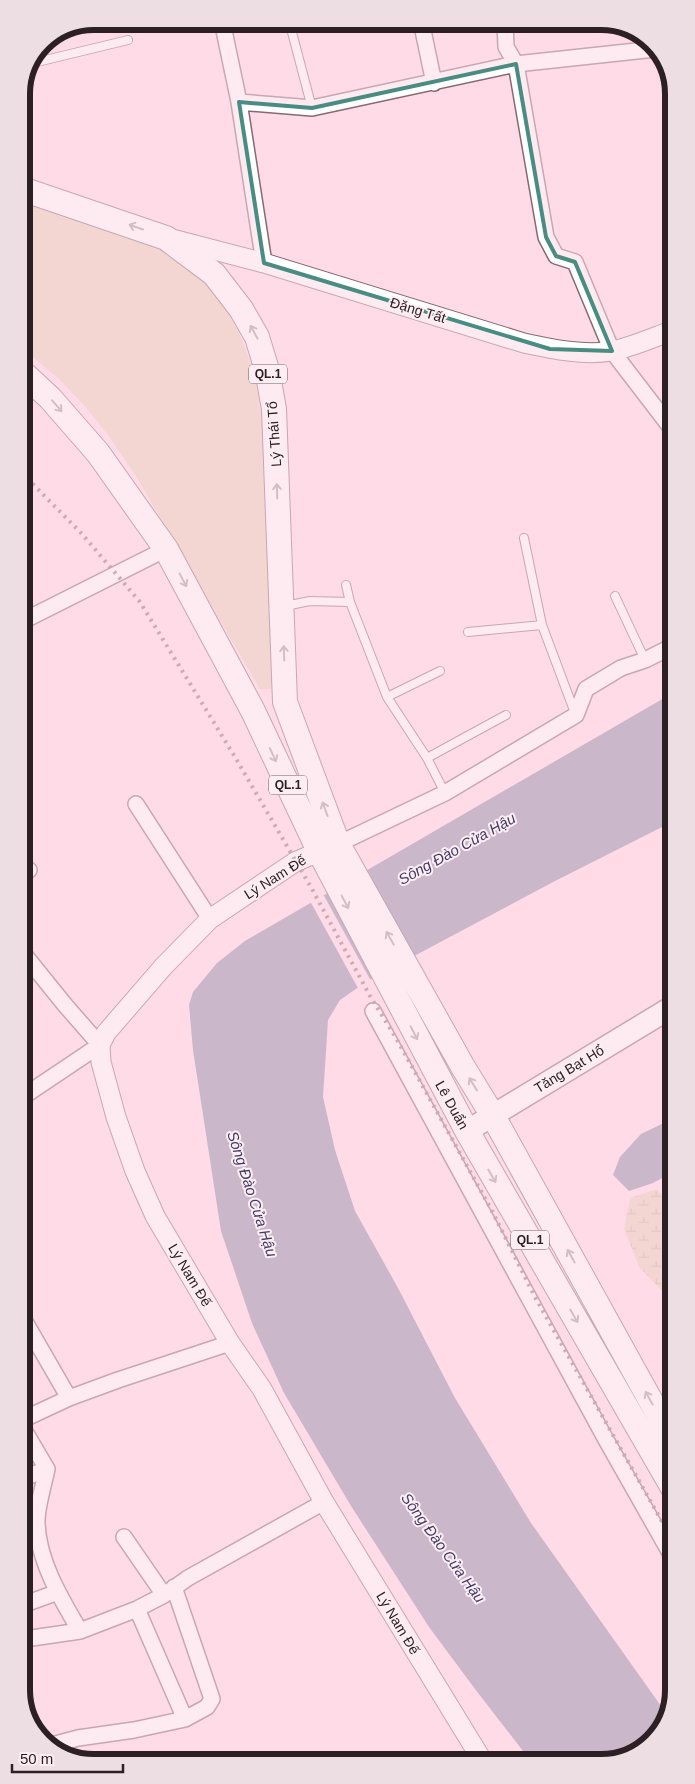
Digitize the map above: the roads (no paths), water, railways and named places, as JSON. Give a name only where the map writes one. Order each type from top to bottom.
[{"type":"main road","name":"Lý Thái Tổ","points":[[30,192],[166,238],[214,274],[241,310],[257,337],[267,370],[274,409],[285,702]]},
{"type":"main road","name":"QL.1","points":[[30,387],[98,453],[166,549],[253,711]]},
{"type":"main road","points":[[253,711],[285,702]]},
{"type":"main road","name":"Lê Duẩn","points":[[285,702],[330,852],[392,990],[467,1132],[665,1474]]},
{"type":"main road","name":"Lê Duẩn","points":[[253,711],[330,852],[414,981],[493,1116],[665,1426]]},
{"type":"main road","name":"Tăng Bạt Hổ","points":[[467,1132],[665,1012]]},
{"type":"street","points":[[224,30],[239,102],[264,263]]},
{"type":"street","points":[[423,30],[434,83]]},
{"type":"street","points":[[505,30],[506,47],[516,64],[546,237],[556,256],[575,262],[612,351],[665,420]]},
{"type":"street","points":[[239,102],[312,108],[516,64],[647,50]]},
{"type":"street","name":"Đặng Tất","points":[[166,238],[264,263],[524,344],[550,349],[576,352],[612,351],[665,333]]},
{"type":"street","points":[[30,617],[166,549]]},
{"type":"street","points":[[330,852],[445,793],[576,715],[586,689],[621,668],[645,660],[665,650]]},
{"type":"street","points":[[136,804],[210,919]]},
{"type":"street","name":"Lý Nam Đế","points":[[330,852],[295,862],[210,919],[163,967],[106,1033],[100,1045],[101,1062],[116,1117],[135,1172],[155,1216],[230,1343],[262,1389],[324,1502],[478,1754]]},
{"type":"street","points":[[30,961],[100,1045],[30,1092]]},
{"type":"street","points":[[373,1011],[609,1446],[665,1542]]},
{"type":"street","points":[[30,1330],[69,1398]]},
{"type":"street","points":[[30,1416],[69,1398],[118,1380],[230,1343]]},
{"type":"street","points":[[30,1440],[47,1469],[37,1520],[40,1546],[58,1592],[80,1631]]},
{"type":"street","points":[[30,1476],[47,1469]]},
{"type":"street","points":[[30,1638],[80,1631],[137,1610],[324,1502]]},
{"type":"street","points":[[59,1743],[185,1719],[207,1707],[212,1699],[169,1591],[124,1537]]},
{"type":"street","points":[[30,1602],[58,1592]]},
{"type":"street","points":[[137,1610],[185,1719]]},
{"type":"lane","points":[[291,30],[312,108]]},
{"type":"lane","points":[[40,60],[128,40]]},
{"type":"lane","points":[[524,538],[542,624],[576,715]]},
{"type":"lane","points":[[346,585],[350,602],[387,697],[428,758],[445,793]]},
{"type":"lane","points":[[615,596],[645,660]]},
{"type":"lane","points":[[282,607],[310,601],[350,602]]},
{"type":"lane","points":[[468,632],[542,624]]},
{"type":"lane","points":[[387,697],[440,671]]},
{"type":"lane","points":[[428,758],[506,715]]},
{"type":"water","name":"Sông Đào Cửa Hậu","points":[[665,697],[665,826],[555,881],[369,980],[340,1000],[328,1020],[323,1097],[335,1150],[355,1211],[398,1288],[455,1398],[531,1523],[663,1708],[652,1729],[640,1741],[622,1751],[602,1754],[525,1754],[429,1627],[351,1506],[284,1393],[252,1323],[221,1231],[193,1050],[189,1005],[193,992],[217,963],[245,941]]},
{"type":"water","points":[[665,1122],[665,1176],[653,1183],[629,1191],[613,1175],[620,1157],[641,1134]]},
{"type":"railway","points":[[30,481],[82,534],[140,602],[235,757],[312,889],[370,996],[396,1038],[492,1211],[536,1299],[665,1527]]}]
